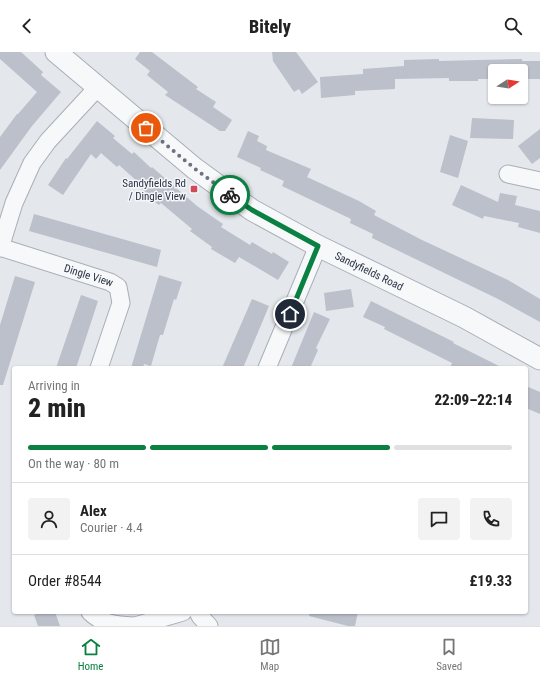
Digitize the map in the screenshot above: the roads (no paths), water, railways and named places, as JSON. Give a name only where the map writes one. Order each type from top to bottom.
[{"type":"street","name":"Sandyfields Road","points":[[56,52],[194,168],[252,210],[318,246],[464,317],[540,359]]},
{"type":"street","name":"Dingle View","points":[[97,88],[48,140],[32,163],[14,203],[0,248],[110,282],[118,287],[121,303],[100,366]]},
{"type":"street","points":[[508,174],[540,181]]},
{"type":"street","points":[[268,366],[318,246]]},
{"type":"street","points":[[92,614],[96,618],[114,625],[134,626],[176,614]]},
{"type":"street","points":[[199,614],[209,626]]},
{"type":"place","name":"Sandyfields Rd / Dingle View","points":[[194,189]]}]
